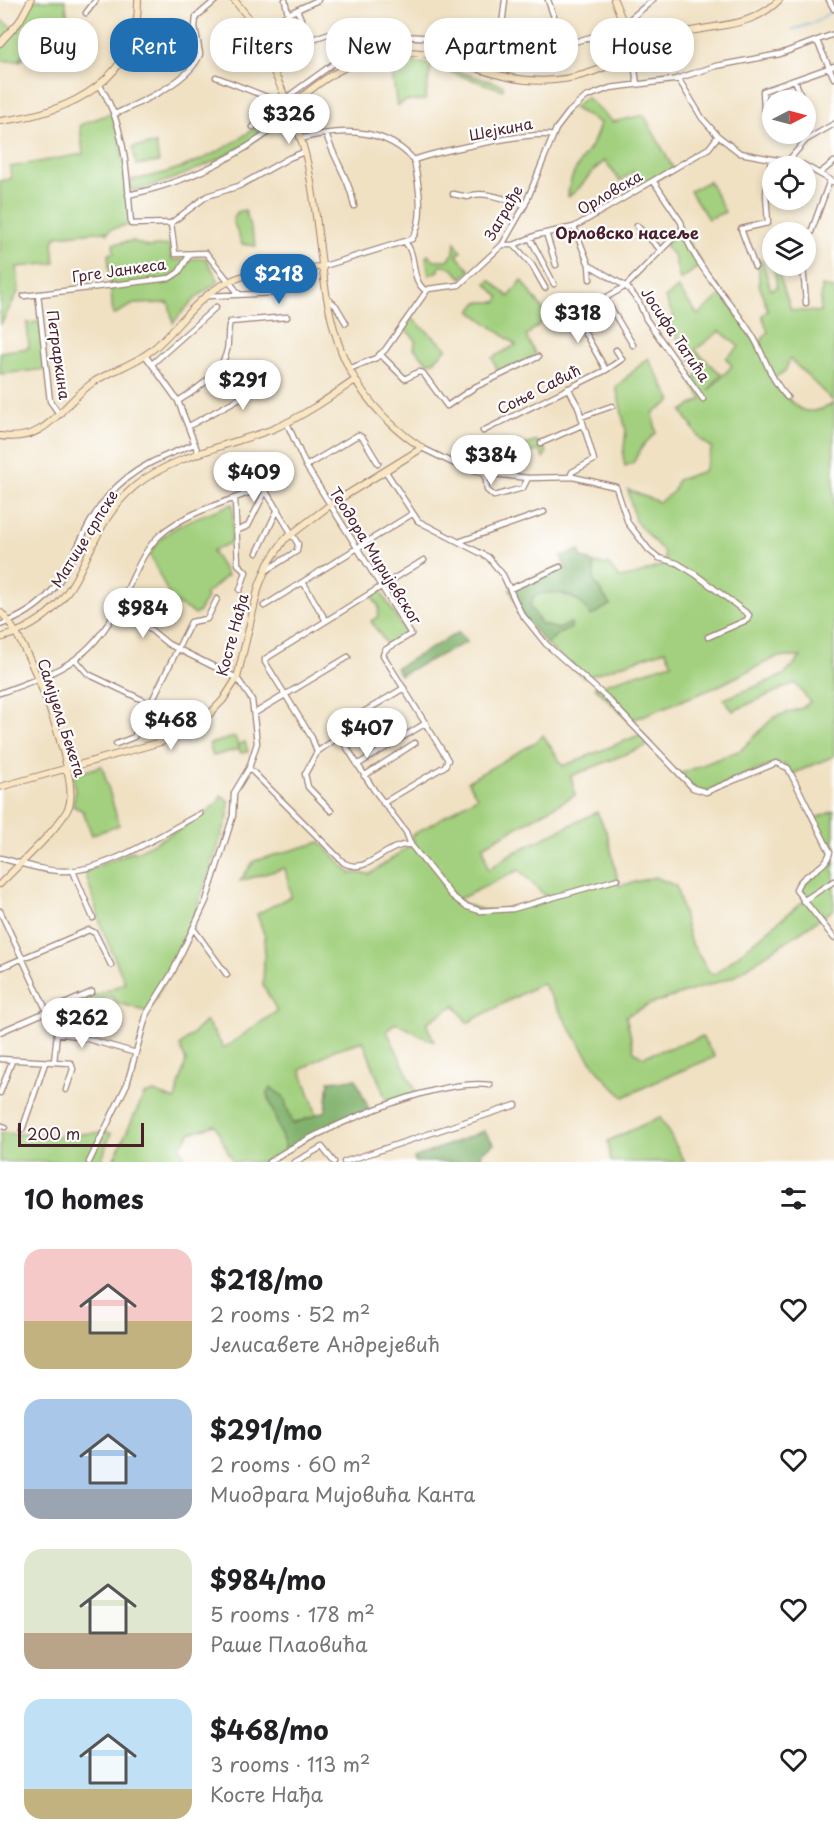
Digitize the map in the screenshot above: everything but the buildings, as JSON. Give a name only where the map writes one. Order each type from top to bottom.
[{"type":"street","points":[[0,42],[19,22],[31,0]]},
{"type":"street","points":[[86,13],[96,0]]},
{"type":"street","points":[[0,121],[55,110],[80,98],[99,84],[119,64],[129,47],[137,20],[138,0]]},
{"type":"street","points":[[115,114],[183,76],[195,64],[200,54],[195,27],[196,17],[216,0]]},
{"type":"street","points":[[234,0],[248,18]]},
{"type":"street","points":[[285,0],[288,14]]},
{"type":"street","points":[[282,18],[318,0]]},
{"type":"street","points":[[503,18],[505,0]]},
{"type":"street","points":[[548,0],[554,18]]},
{"type":"street","points":[[614,0],[622,18]]},
{"type":"street","points":[[634,18],[653,0]]},
{"type":"street","points":[[694,32],[728,26],[750,19],[779,0]]},
{"type":"street","points":[[829,0],[833,8]]},
{"type":"street","points":[[297,10],[310,40],[326,34]]},
{"type":"street","name":"Шејкина","points":[[414,160],[430,154],[519,136],[553,136],[569,112],[586,98],[606,89],[678,78],[716,66],[780,54],[834,34]]},
{"type":"street","points":[[290,95],[358,46],[378,37],[424,36]]},
{"type":"street","points":[[817,41],[832,67],[834,78]]},
{"type":"street","points":[[128,195],[191,177],[255,142],[288,109],[340,69],[378,55],[405,53],[429,55],[499,76],[537,81],[587,75],[594,72]]},
{"type":"street","points":[[766,90],[832,67]]},
{"type":"street","points":[[272,72],[304,153],[325,297],[334,336],[355,380],[384,417],[422,448],[455,464],[485,473],[528,478],[570,477],[616,487],[630,527],[659,558],[677,563],[695,574],[748,615],[747,620],[708,637]]},
{"type":"street","points":[[635,72],[637,84]]},
{"type":"street","points":[[216,77],[248,91],[276,99],[278,103],[275,107],[252,127]]},
{"type":"street","points":[[678,78],[696,109],[718,136],[746,155],[762,158]]},
{"type":"street","points":[[795,80],[799,90]]},
{"type":"street","points":[[99,84],[115,114],[123,147],[131,224],[171,223],[207,196],[239,186],[289,158],[304,153]]},
{"type":"street","points":[[264,117],[272,126]]},
{"type":"street","points":[[792,156],[806,140],[834,124]]},
{"type":"street","points":[[0,436],[30,434],[60,415],[95,382],[145,355],[166,338],[204,296],[229,281],[255,273],[321,267],[405,242],[414,236],[418,225],[414,160],[389,141],[368,133],[326,134],[300,139]]},
{"type":"street","points":[[326,134],[338,166],[351,188],[354,206]]},
{"type":"street","name":"Заграђе","points":[[426,291],[430,288],[459,285],[502,244],[525,205],[553,136]]},
{"type":"street","name":"Орловска","points":[[502,244],[513,245],[546,233],[574,227],[632,191],[654,183],[709,148],[718,136]]},
{"type":"street","points":[[820,173],[834,162]]},
{"type":"street","points":[[816,171],[832,181],[816,222]]},
{"type":"street","points":[[654,183],[681,222],[681,230],[758,346],[772,379],[787,397]]},
{"type":"street","points":[[453,194],[468,197],[491,196],[525,205]]},
{"type":"street","points":[[755,267],[741,229],[768,223],[767,210]]},
{"type":"street","points":[[171,223],[174,252],[181,256],[206,253],[239,294]]},
{"type":"street","points":[[637,226],[661,250]]},
{"type":"street","points":[[574,227],[589,265],[590,279]]},
{"type":"street","points":[[589,265],[626,286],[681,230]]},
{"type":"street","points":[[546,233],[556,265]]},
{"type":"street","points":[[530,238],[554,284]]},
{"type":"street","points":[[349,369],[380,354],[426,291],[417,281],[411,252],[405,242]]},
{"type":"street","points":[[513,245],[532,265],[545,288]]},
{"type":"street","name":"Грге Јанкеса","points":[[24,296],[170,278],[179,272],[190,254]]},
{"type":"street","points":[[204,296],[274,294],[279,292],[282,285],[280,270]]},
{"type":"street","points":[[804,276],[806,303]]},
{"type":"street","name":"Јосифа Татића","points":[[633,345],[606,300],[608,296],[626,286],[641,305],[646,319],[703,399]]},
{"type":"street","name":"Петраркина","points":[[38,294],[50,401],[60,415]]},
{"type":"street","points":[[325,297],[336,306],[346,323]]},
{"type":"street","points":[[572,304],[578,321],[606,370],[622,359],[616,350]]},
{"type":"street","points":[[152,364],[216,307]]},
{"type":"street","points":[[178,401],[195,390],[224,361],[228,346],[228,325],[231,322],[287,317]]},
{"type":"street","points":[[380,354],[405,379],[418,372],[423,373],[447,406],[475,387],[538,357]]},
{"type":"street","points":[[145,355],[178,401],[200,455]]},
{"type":"street","name":"Соње Савић","points":[[483,431],[606,370]]},
{"type":"street","points":[[189,426],[265,384],[267,375]]},
{"type":"street","name":"Матице српске","points":[[0,638],[34,624],[66,595],[105,524],[128,492],[148,476],[286,423],[355,380]]},
{"type":"street","points":[[568,388],[581,417],[594,459],[572,472],[570,477]]},
{"type":"street","points":[[581,417],[612,406]]},
{"type":"street","name":"Теодора Миријевског","points":[[286,423],[306,466],[411,634],[383,652],[404,688]]},
{"type":"street","points":[[541,443],[582,425]]},
{"type":"street","points":[[306,466],[358,435],[363,438],[378,463]]},
{"type":"street","name":"Матице српске","points":[[0,626],[24,615],[51,594],[64,577],[94,516],[108,496],[142,466],[195,444]]},
{"type":"street","name":"Косте Нађа","points":[[0,787],[168,740],[190,731],[215,710],[237,678],[264,572],[292,532],[330,505],[422,448]]},
{"type":"street","points":[[251,467],[298,544],[297,551],[264,572]]},
{"type":"street","points":[[386,472],[412,514],[421,523],[488,558],[503,575],[521,613],[552,652],[607,698],[693,788],[706,792],[776,763],[788,768],[830,849],[824,865],[797,885],[797,894],[834,938]]},
{"type":"street","points":[[485,473],[487,490],[492,496],[520,490],[525,486],[528,478]]},
{"type":"street","points":[[0,693],[39,680],[76,660],[98,640],[118,609],[141,561],[160,535],[185,519],[265,489]]},
{"type":"street","points":[[236,531],[248,526],[265,489]]},
{"type":"street","points":[[235,499],[238,564],[246,572],[240,590]]},
{"type":"street","points":[[257,553],[278,509]]},
{"type":"street","points":[[461,542],[544,512]]},
{"type":"street","points":[[264,606],[412,514]]},
{"type":"street","name":"Теодора Миријевског","points":[[285,696],[265,662],[265,658],[424,560]]},
{"type":"street","points":[[510,589],[560,567]]},
{"type":"street","points":[[303,582],[325,619]]},
{"type":"street","points":[[116,744],[134,737],[191,622],[207,619],[217,599]]},
{"type":"street","points":[[89,1162],[123,1095],[147,1013],[172,973],[212,884],[233,816],[234,793],[249,768],[257,747],[255,713],[249,694],[237,678],[159,638],[135,617],[118,609]]},
{"type":"street","name":"Самјуела Бекета","points":[[0,612],[9,622],[39,680],[68,769],[72,793],[67,811],[0,884]]},
{"type":"street","points":[[255,713],[348,657]]},
{"type":"street","points":[[76,660],[88,675],[193,724]]},
{"type":"street","points":[[331,811],[305,781],[304,774],[317,752],[337,738],[340,726],[404,688],[447,757],[448,764],[383,803]]},
{"type":"street","points":[[285,696],[312,738],[317,752]]},
{"type":"street","points":[[357,765],[426,723]]},
{"type":"street","points":[[337,738],[342,740],[364,776],[406,832],[411,845],[451,895],[465,906],[480,911],[513,909],[618,879]]},
{"type":"street","points":[[364,776],[415,743]]},
{"type":"street","points":[[249,768],[344,862],[354,867],[361,866],[394,846],[411,845]]},
{"type":"street","points":[[0,858],[20,864],[72,870],[105,862],[200,814]]},
{"type":"street","points":[[72,870],[93,918]]},
{"type":"street","points":[[803,902],[834,881]]},
{"type":"street","points":[[0,911],[57,1033],[54,1062]]},
{"type":"street","points":[[194,928],[227,975]]},
{"type":"street","points":[[0,968],[89,930],[95,933],[111,965]]},
{"type":"street","points":[[0,1032],[92,992]]},
{"type":"street","points":[[57,1033],[77,1036],[136,1053]]},
{"type":"street","points":[[0,1059],[71,1063],[73,1066],[66,1090]]},
{"type":"street","points":[[0,1093],[12,1061]]},
{"type":"street","points":[[22,1130],[45,1063]]},
{"type":"street","points":[[269,1162],[325,1130],[402,1100],[468,1084],[490,1085]]},
{"type":"street","points":[[344,1162],[516,1105]]},
{"type":"street","points":[[295,1162],[322,1147],[334,1162]]},
{"type":"green space","points":[[34,0],[65,0],[68,18],[24,18]]},
{"type":"green space","points":[[0,19],[17,31],[18,29],[18,61],[0,61]]},
{"type":"green space","points":[[412,62],[424,64],[424,72],[430,72],[425,100],[406,101],[397,106],[392,72],[412,72]]},
{"type":"green space","points":[[449,72],[461,72],[503,85],[503,90]]},
{"type":"green space","points":[[586,97],[613,122],[644,115],[674,170],[645,186],[633,172],[620,181],[605,161],[593,170],[579,188],[568,197],[573,176],[593,142],[600,123],[573,108]]},
{"type":"green space","points":[[114,112],[119,128],[131,224],[111,229],[107,234],[106,231],[56,236],[53,243],[55,263],[17,267],[19,290],[0,326],[0,181],[11,179],[10,167],[83,154],[80,125]]},
{"type":"green space","points":[[262,122],[269,128],[268,132],[220,158],[186,174],[151,186],[133,191],[130,187],[131,180],[183,167],[217,152]]},
{"type":"green space","points":[[156,144],[159,162],[136,165],[133,147]]},
{"type":"green space","points":[[709,181],[725,212],[708,219],[690,191]]},
{"type":"green space","points":[[245,210],[256,246],[242,244],[233,221],[237,212]]},
{"type":"green space","points":[[681,230],[702,264],[680,280],[674,256],[665,245]]},
{"type":"green space","points":[[133,241],[148,247],[169,245],[172,260],[206,258],[219,282],[194,300],[173,323],[169,303],[134,304],[113,315],[108,254],[114,253],[113,244]]},
{"type":"green space","points":[[455,242],[461,251],[457,256],[470,270],[462,278],[452,268],[443,266],[439,267],[439,271],[429,275],[426,257],[428,255],[434,260],[448,260],[454,253]]},
{"type":"green space","points":[[762,261],[762,276],[767,276],[771,290],[777,287],[775,276],[780,276],[791,310],[820,312],[822,286],[834,289],[834,402],[790,359],[785,371],[773,379],[792,403],[806,411],[823,409],[834,403],[834,756],[792,774],[785,765],[776,763],[706,792],[697,790],[679,774],[741,750],[774,717],[802,708],[810,702],[795,683],[733,711],[724,699],[784,675],[801,657],[777,657],[714,688],[629,721],[595,687],[672,663],[665,650],[584,678],[546,644],[558,634],[571,628],[571,624],[558,629],[541,624],[530,606],[534,596],[552,590],[582,602],[610,605],[594,581],[594,563],[609,565],[619,578],[636,575],[665,564],[664,552],[635,521],[628,490],[659,502],[673,492],[677,480],[704,471],[712,448],[700,439],[682,411],[702,399],[691,382],[700,372],[668,325],[674,317],[665,298],[678,288],[698,315],[722,294],[758,345],[768,332],[762,315],[768,311],[759,284],[759,268],[753,262]],"holes":[[[720,331],[739,347],[726,358],[732,366],[708,391],[721,374],[695,350]]]},
{"type":"green space","points":[[490,280],[509,297],[522,280],[543,310],[542,322],[526,336],[536,355],[499,373],[492,358],[516,345],[471,311],[478,302],[497,302],[499,297],[486,283]]},
{"type":"green space","points":[[409,316],[447,348],[433,362],[427,362],[414,348],[416,340],[402,326]]},
{"type":"green space","points":[[41,322],[46,369],[0,374],[0,352],[29,348],[27,323]]},
{"type":"green space","points":[[648,358],[672,401],[653,413],[656,433],[644,444],[633,463],[625,466],[623,456],[626,431],[616,387]]},
{"type":"green space","points":[[537,441],[547,452],[543,458],[540,451],[536,451],[499,463],[498,455]]},
{"type":"green space","points":[[233,504],[233,535],[230,543],[212,551],[227,575],[205,595],[207,598],[195,614],[172,601],[150,555],[164,536],[174,529]]},
{"type":"green space","points":[[580,550],[581,557],[594,563],[594,581],[610,605],[591,616],[579,602],[567,594],[552,593],[534,596],[530,606],[541,624],[558,629],[571,623],[571,628],[558,634],[546,644],[523,617],[510,589],[560,567],[566,569],[561,556]]},
{"type":"green space","points":[[380,590],[406,634],[387,645],[371,621],[378,617],[379,607],[372,596]]},
{"type":"green space","points":[[459,632],[467,642],[400,675],[396,668]]},
{"type":"green space","points":[[642,734],[651,744],[571,776],[575,795],[483,846],[488,870],[509,855],[597,812],[608,836],[619,886],[655,877],[676,886],[690,941],[709,972],[715,974],[806,899],[801,886],[834,862],[834,909],[733,977],[648,1005],[626,1016],[634,1051],[642,1057],[702,1037],[715,1057],[624,1097],[589,1058],[542,983],[467,1023],[455,1005],[426,1023],[434,1041],[395,1023],[387,1031],[417,1094],[387,1102],[363,1041],[334,1050],[301,1070],[317,1115],[293,1125],[283,1096],[267,1093],[286,1150],[265,1162],[233,1162],[215,1125],[190,1133],[180,1146],[187,1162],[113,1161],[144,1095],[154,1092],[175,1100],[186,1061],[180,1046],[206,1021],[224,1048],[277,1011],[263,985],[265,937],[257,914],[291,896],[285,868],[240,881],[254,861],[320,842],[350,873],[370,874],[411,845],[414,841],[411,836],[477,797],[468,781],[536,742],[543,735],[563,766]],"holes":[[[519,870],[547,898],[512,908],[491,911],[481,910],[457,900]]]},
{"type":"green space","points":[[235,737],[239,748],[239,744],[245,742],[248,752],[241,753],[239,749],[213,756],[209,744]]},
{"type":"green space","points":[[102,766],[119,825],[92,835],[83,811],[73,806],[75,793],[73,775]]},
{"type":"green space","points":[[221,796],[229,801],[228,817],[185,942],[148,1012],[115,1002],[112,996],[81,1008],[78,1003],[125,983],[102,928],[85,872],[133,851],[135,853],[184,827],[184,824],[210,809]]},
{"type":"green space","points":[[834,811],[834,862],[830,849],[813,819]]},
{"type":"green space","points":[[356,1079],[369,1110],[332,1124],[286,1150],[267,1093],[271,1088],[283,1096],[293,1124],[326,1111],[329,1081]]},
{"type":"green space","points":[[660,1117],[685,1162],[611,1162],[608,1141]]},
{"type":"green space","points":[[484,1131],[494,1144],[480,1153],[484,1162],[415,1162],[414,1158]]},
{"type":"green space","points":[[0,1133],[56,1136],[111,1133],[101,1162],[0,1162]]},
{"type":"waterway","points":[[792,30],[816,22],[834,9]]},
{"type":"district","name":"Орловско насеље","points":[[627,233]]}]
